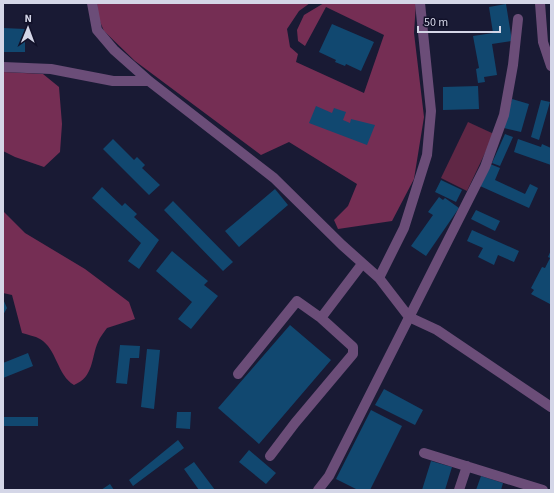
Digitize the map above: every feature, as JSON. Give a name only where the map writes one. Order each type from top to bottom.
[{"type":"street","points":[[92,3],[97,30],[114,50],[149,81],[274,178],[362,264],[379,278],[409,317],[437,330],[551,407]]},
{"type":"street","points":[[379,278],[404,228],[427,155],[431,111],[420,3]]},
{"type":"street","points":[[540,3],[543,42],[551,66]]},
{"type":"street","points":[[318,490],[329,476],[485,167],[504,115],[513,65],[518,19]]},
{"type":"street","points":[[3,66],[51,69],[113,81],[149,81]]},
{"type":"street","points":[[321,318],[362,264]]},
{"type":"street","points":[[238,374],[297,301],[321,318],[353,347],[353,354],[294,423],[270,456]]},
{"type":"street","points":[[424,453],[467,466],[517,486],[543,490]]},
{"type":"street","points":[[459,490],[467,466]]},
{"type":"shaded area","points":[[97,3],[310,3],[299,11],[287,29],[290,47],[298,54],[296,62],[364,93],[384,35],[326,7],[305,46],[298,41],[297,30],[304,15],[324,3],[416,3],[414,33],[424,117],[414,179],[392,221],[338,229],[334,220],[348,206],[357,184],[289,142],[261,155],[135,61],[104,31],[98,17]]},
{"type":"shaded area","points":[[3,72],[43,74],[59,87],[62,124],[60,152],[44,167],[15,157],[3,151]]},
{"type":"shaded area","points":[[468,122],[494,134],[467,191],[441,178]]},
{"type":"shaded area","points":[[3,211],[25,233],[85,269],[129,302],[135,319],[107,328],[98,342],[89,372],[80,382],[74,385],[68,381],[64,375],[46,343],[38,338],[22,333],[12,295],[3,293]]},
{"type":"building","points":[[506,4],[512,41],[492,44],[497,75],[484,77],[485,82],[478,83],[476,69],[479,68],[473,36],[493,33],[489,7]]},
{"type":"building","points":[[332,24],[374,42],[361,71],[346,64],[345,66],[335,62],[336,60],[319,52]]},
{"type":"building","points":[[3,28],[25,29],[25,52],[3,52]]},
{"type":"building","points":[[478,86],[479,109],[443,110],[443,87]]},
{"type":"building","points":[[512,99],[529,104],[521,132],[504,128]]},
{"type":"building","points":[[541,100],[550,102],[539,140],[531,137]]},
{"type":"building","points":[[316,106],[332,113],[334,108],[346,112],[343,120],[350,123],[351,119],[375,125],[367,145],[309,123]]},
{"type":"building","points":[[505,134],[513,137],[500,166],[492,163]]},
{"type":"building","points":[[113,139],[134,160],[137,157],[145,165],[142,168],[160,185],[149,195],[103,149]]},
{"type":"building","points":[[518,139],[541,147],[542,144],[551,148],[551,165],[514,152]]},
{"type":"building","points":[[490,164],[500,168],[495,180],[525,194],[530,184],[538,188],[529,208],[480,186]]},
{"type":"building","points":[[441,180],[462,190],[456,202],[435,192]]},
{"type":"building","points":[[102,187],[122,206],[125,203],[137,214],[134,217],[159,240],[139,269],[128,261],[141,243],[92,198]]},
{"type":"building","points":[[275,189],[288,205],[239,247],[225,231]]},
{"type":"building","points":[[439,197],[443,200],[445,198],[459,208],[426,256],[411,246],[433,215],[428,212]]},
{"type":"building","points":[[173,201],[233,262],[223,271],[164,210]]},
{"type":"building","points":[[476,210],[500,221],[495,231],[471,219]]},
{"type":"building","points":[[472,230],[519,251],[514,262],[498,255],[494,265],[478,257],[483,248],[467,241]]},
{"type":"building","points":[[551,250],[550,304],[531,294],[534,290],[531,288],[542,267],[545,268],[550,258],[548,257]]},
{"type":"building","points":[[172,251],[208,281],[204,285],[218,296],[191,329],[178,319],[192,302],[156,271]]},
{"type":"building","points":[[3,299],[7,308],[3,315]]},
{"type":"building","points":[[290,325],[331,360],[259,444],[218,408]]},
{"type":"building","points":[[120,345],[140,346],[139,358],[130,358],[127,384],[116,383]]},
{"type":"building","points":[[147,349],[160,350],[154,409],[141,407]]},
{"type":"building","points":[[28,353],[33,366],[3,378],[3,363]]},
{"type":"building","points":[[384,389],[423,410],[415,425],[375,405]]},
{"type":"building","points":[[371,410],[402,426],[370,490],[358,490],[336,479]]},
{"type":"building","points":[[177,412],[191,412],[190,429],[176,428]]},
{"type":"building","points":[[3,417],[38,417],[38,426],[3,426]]},
{"type":"building","points":[[178,440],[184,448],[133,486],[129,480]]},
{"type":"building","points":[[249,450],[276,473],[266,484],[239,462]]},
{"type":"building","points":[[431,461],[452,467],[445,490],[422,490]]},
{"type":"building","points":[[194,462],[215,490],[199,490],[184,469]]},
{"type":"building","points":[[481,476],[503,483],[501,490],[476,490]]},
{"type":"building","points":[[110,484],[114,490],[101,490]]}]
